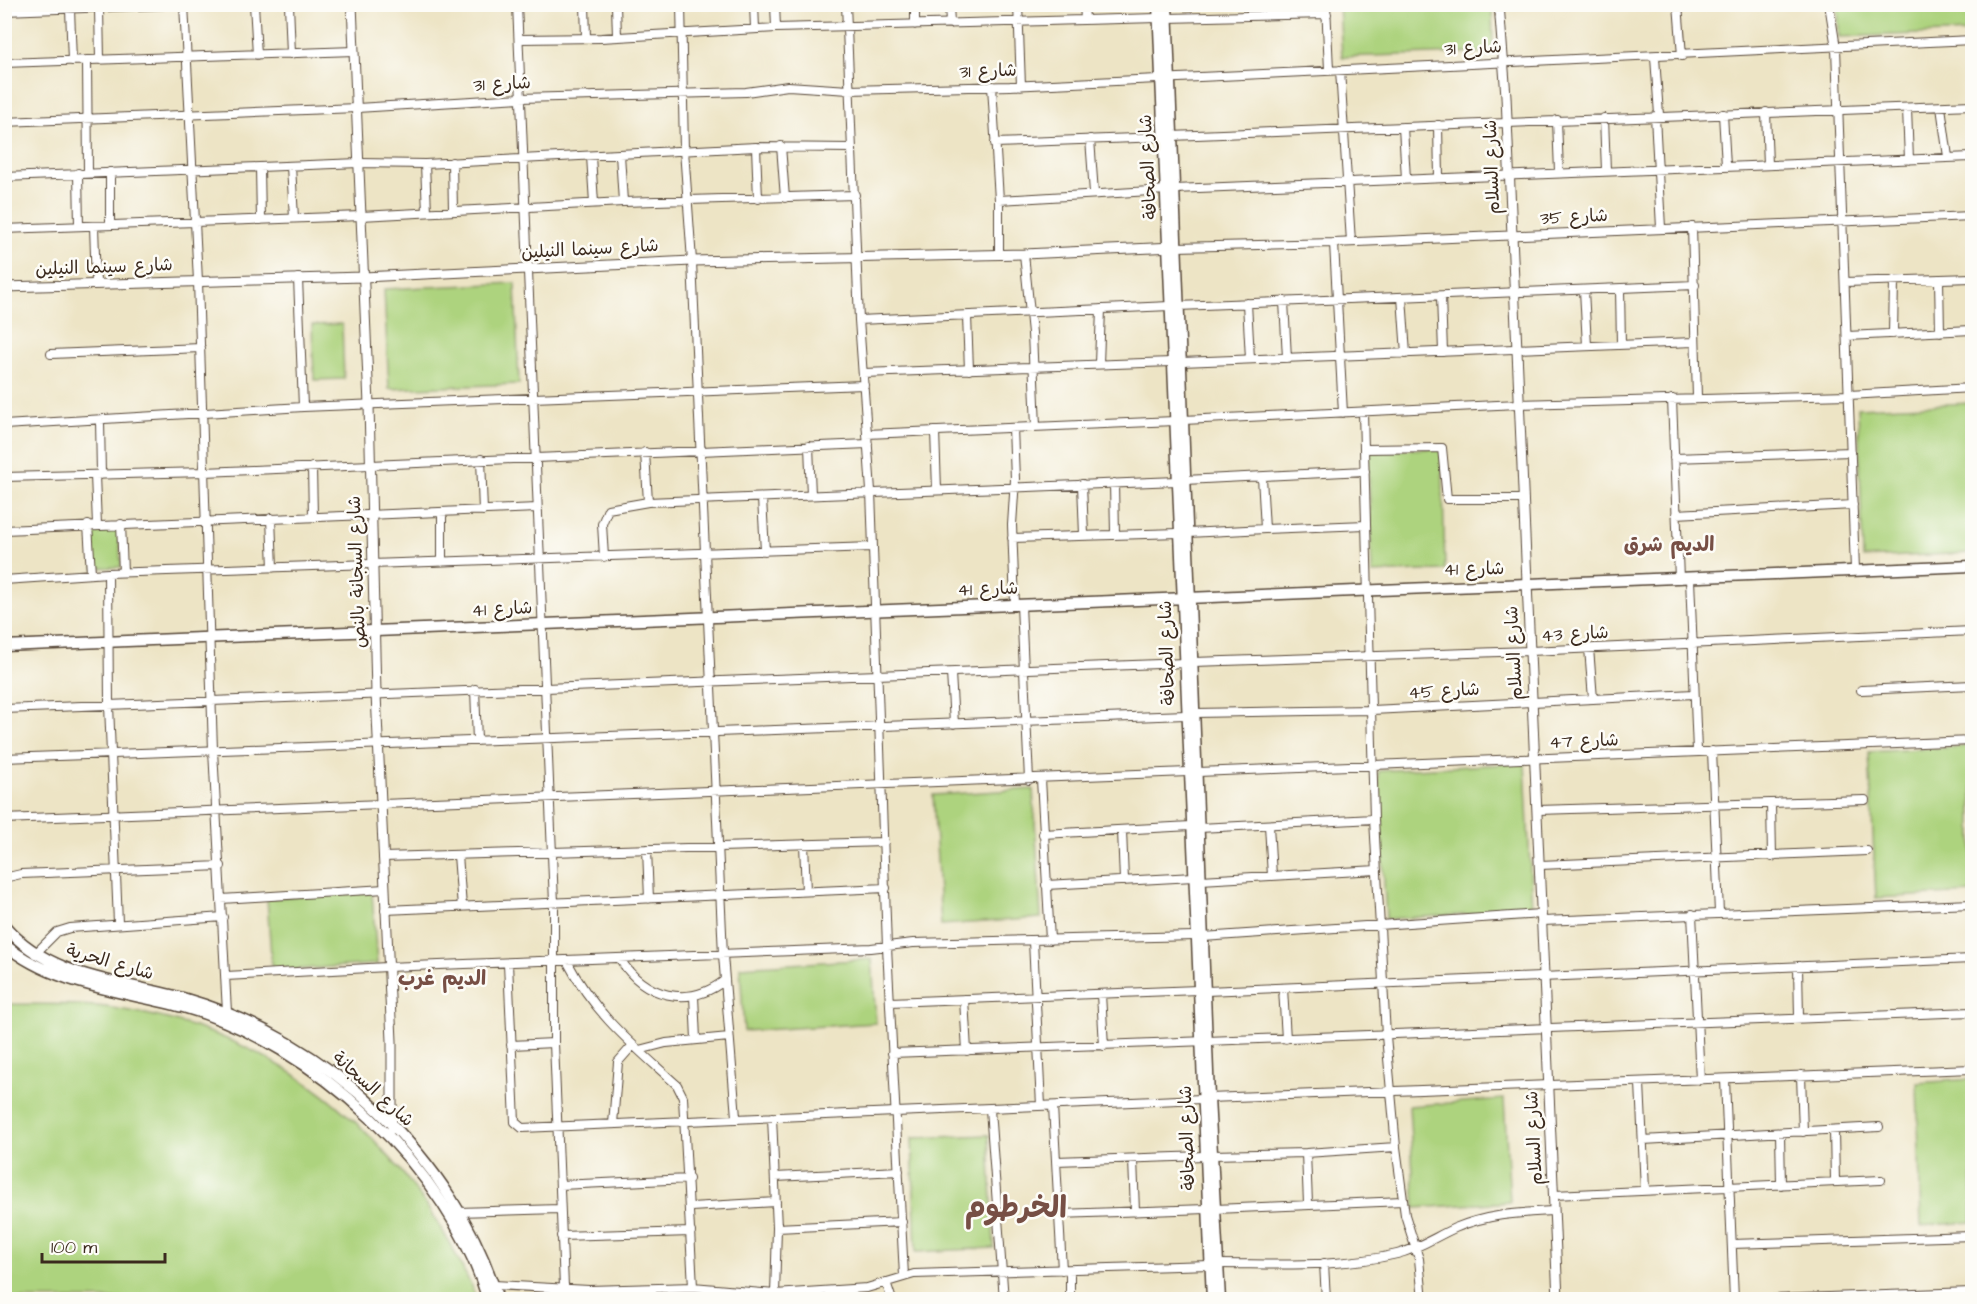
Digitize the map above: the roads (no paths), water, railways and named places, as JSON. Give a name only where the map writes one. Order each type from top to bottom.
[{"type":"main road","name":"شارع الصحافة","points":[[1158,4],[1163,18],[1168,137],[1214,1265],[1212,1299]]},
{"type":"main road","name":"شارع الصحافة","points":[[1163,18],[1167,4]]},
{"type":"main road","name":"شارع 41","points":[[4,646],[1972,566]]},
{"type":"main road","name":"شارع الحرية","points":[[4,925],[17,940],[35,954],[75,972],[184,1003]]},
{"type":"main road","name":"شارع الحرية","points":[[4,944],[24,959],[50,972],[90,985],[184,1003]]},
{"type":"main road","name":"شارع السجانة","points":[[184,1003],[227,1012],[308,1053],[340,1077],[393,1125],[458,1212],[494,1285],[498,1299]]},
{"type":"main road","name":"شارع السجانة","points":[[184,1003],[291,1056],[332,1085],[390,1137],[435,1194],[448,1215],[463,1240],[488,1299]]},
{"type":"main road","name":"شارع الصحافة","points":[[1214,1265],[1220,1299]]},
{"type":"street","points":[[4,11],[70,9],[84,6],[99,8],[193,4]]},
{"type":"street","points":[[254,4],[257,55]]},
{"type":"street","points":[[289,4],[291,54]]},
{"type":"street","name":"شارع السجانة بالنص","points":[[352,4],[369,405],[376,694],[392,1041],[393,1125],[390,1137]]},
{"type":"street","points":[[518,4],[522,158],[554,903],[554,1043],[559,1127],[559,1209],[564,1287]]},
{"type":"street","points":[[585,4],[586,38]]},
{"type":"street","points":[[616,4],[617,37]]},
{"type":"street","points":[[681,4],[684,150],[692,261],[720,896],[736,1117]]},
{"type":"street","points":[[754,4],[755,29]]},
{"type":"street","points":[[775,4],[776,28]]},
{"type":"street","points":[[846,4],[859,320],[871,493],[887,947],[904,1276]]},
{"type":"street","points":[[915,4],[915,25]]},
{"type":"street","points":[[948,4],[950,24]]},
{"type":"street","points":[[1018,4],[1021,86]]},
{"type":"street","points":[[1084,4],[1085,20]]},
{"type":"street","points":[[1238,4],[1239,16]]},
{"type":"street","points":[[1326,4],[1329,70]]},
{"type":"street","name":"شارع السلام","points":[[1499,4],[1507,123],[1510,235],[1538,810],[1558,1299]]},
{"type":"street","points":[[1521,4],[1536,4]]},
{"type":"street","points":[[1678,4],[1682,56]]},
{"type":"street","points":[[1829,4],[1836,48],[1855,570]]},
{"type":"street","points":[[184,5],[201,348],[213,750],[227,1012]]},
{"type":"street","points":[[99,8],[100,60]]},
{"type":"street","points":[[70,9],[72,61]]},
{"type":"street","points":[[519,39],[617,37],[776,28],[847,28],[1327,14]]},
{"type":"street","name":"شارع 31","points":[[4,122],[357,108],[520,98],[746,92],[788,86],[849,90],[1021,86],[1504,62],[1682,56],[1972,40]]},
{"type":"street","points":[[4,63],[354,51]]},
{"type":"street","points":[[1655,57],[1661,228]]},
{"type":"street","points":[[87,60],[88,173]]},
{"type":"street","points":[[1340,70],[1351,242]]},
{"type":"street","points":[[992,86],[999,200],[999,254]]},
{"type":"street","points":[[994,143],[1766,112],[1907,110],[1972,105]]},
{"type":"street","points":[[1941,107],[1948,158]]},
{"type":"street","points":[[1907,110],[1909,160]]},
{"type":"street","points":[[1766,112],[1768,165]]},
{"type":"street","points":[[1723,114],[1726,166]]},
{"type":"street","points":[[1604,118],[1606,171]]},
{"type":"street","points":[[1557,120],[1559,172]]},
{"type":"street","points":[[1438,125],[1439,178]]},
{"type":"street","points":[[1403,127],[1406,179]]},
{"type":"street","points":[[1090,139],[1094,194]]},
{"type":"street","points":[[4,177],[359,163],[425,164],[756,147],[852,148]]},
{"type":"street","points":[[756,147],[758,199]]},
{"type":"street","points":[[781,147],[785,198]]},
{"type":"street","points":[[620,154],[623,201]]},
{"type":"street","points":[[591,156],[594,203]]},
{"type":"street","points":[[999,200],[1170,189],[1972,157]]},
{"type":"street","points":[[452,162],[453,210]]},
{"type":"street","points":[[425,164],[427,212]]},
{"type":"street","points":[[291,166],[294,218]]},
{"type":"street","points":[[260,167],[261,219]]},
{"type":"street","points":[[110,172],[110,225]]},
{"type":"street","points":[[78,173],[79,226]]},
{"type":"street","points":[[4,229],[361,216],[623,201],[855,195]]},
{"type":"street","name":"شارع 35","points":[[1172,247],[1334,243],[1972,216]]},
{"type":"street","points":[[94,225],[96,284]]},
{"type":"street","points":[[1692,227],[1697,397]]},
{"type":"street","points":[[1334,243],[1343,413]]},
{"type":"street","name":"شارع سينما النيلين","points":[[4,287],[363,276],[692,261],[1024,254],[1172,247]]},
{"type":"street","points":[[1024,254],[1036,427]]},
{"type":"street","points":[[298,278],[303,407]]},
{"type":"street","points":[[1845,282],[1972,278]]},
{"type":"street","points":[[1939,279],[1940,332]]},
{"type":"street","points":[[1893,334],[1894,280]]},
{"type":"street","points":[[859,320],[1695,285]]},
{"type":"street","points":[[1620,289],[1621,345]]},
{"type":"street","points":[[1584,290],[1587,346]]},
{"type":"street","points":[[1441,296],[1443,352]]},
{"type":"street","points":[[1402,297],[1406,354]]},
{"type":"street","points":[[1284,301],[1287,358]]},
{"type":"street","points":[[1247,303],[1250,359]]},
{"type":"street","points":[[1099,364],[1098,323],[1101,309]]},
{"type":"street","points":[[967,316],[969,370]]},
{"type":"street","points":[[1847,336],[1972,330]]},
{"type":"street","points":[[863,373],[1694,342]]},
{"type":"street","points":[[51,354],[201,348]]},
{"type":"street","points":[[4,425],[203,415],[303,407],[864,385]]},
{"type":"street","points":[[867,434],[1518,404],[1697,397],[1849,395],[1972,388]]},
{"type":"street","points":[[1672,399],[1676,514],[1692,644],[1697,751]]},
{"type":"street","points":[[1363,412],[1374,819],[1386,1035],[1390,1093],[1403,1201],[1409,1229],[1417,1248],[1423,1299]]},
{"type":"street","points":[[91,573],[100,420]]},
{"type":"street","points":[[1012,428],[1015,486],[1012,538],[1024,669],[1029,780]]},
{"type":"street","points":[[935,431],[937,490]]},
{"type":"street","points":[[4,477],[205,472],[868,444]]},
{"type":"street","points":[[809,446],[811,495]]},
{"type":"street","points":[[1364,449],[1442,448],[1447,499],[1523,499]]},
{"type":"street","points":[[645,452],[648,502]]},
{"type":"street","points":[[1674,458],[1851,452]]},
{"type":"street","points":[[481,459],[483,511]]},
{"type":"street","points":[[312,466],[313,516]]},
{"type":"street","points":[[604,557],[602,524],[608,509],[648,502],[1181,481],[1365,471]]},
{"type":"street","points":[[1262,477],[1265,529]]},
{"type":"street","points":[[1113,483],[1115,534]]},
{"type":"street","points":[[1082,484],[1084,535]]},
{"type":"street","points":[[762,499],[765,551]]},
{"type":"street","points":[[1676,514],[1853,505]]},
{"type":"street","points":[[4,530],[537,508]]},
{"type":"street","points":[[442,513],[442,562]]},
{"type":"street","points":[[271,518],[273,568]]},
{"type":"street","points":[[121,524],[123,572]]},
{"type":"street","points":[[1012,538],[1366,525]]},
{"type":"street","points":[[4,580],[91,573],[873,547]]},
{"type":"street","points":[[108,573],[109,705],[116,814],[118,923]]},
{"type":"street","name":"شارع 43","points":[[4,709],[711,679],[951,673],[1530,651],[1972,631]]},
{"type":"street","points":[[1589,648],[1593,699]]},
{"type":"street","points":[[951,673],[954,724]]},
{"type":"street","points":[[1861,690],[1972,685]]},
{"type":"street","points":[[475,689],[477,741]]},
{"type":"street","name":"شارع 45","points":[[4,758],[713,731],[1026,722],[1191,714],[1372,710],[1694,694]]},
{"type":"street","name":"شارع 47","points":[[4,819],[1972,741]]},
{"type":"street","points":[[1712,751],[1719,913]]},
{"type":"street","points":[[1041,779],[1050,940]]},
{"type":"street","points":[[1538,810],[1865,800]]},
{"type":"street","points":[[1771,803],[1772,857]]},
{"type":"street","points":[[1043,834],[1374,819]]},
{"type":"street","points":[[1269,825],[1272,876]]},
{"type":"street","points":[[1122,830],[1124,881]]},
{"type":"street","points":[[383,857],[884,842]]},
{"type":"street","points":[[804,844],[806,891]]},
{"type":"street","points":[[647,849],[649,899]]},
{"type":"street","points":[[1540,865],[1717,860],[1867,852]]},
{"type":"street","points":[[458,855],[462,907]]},
{"type":"street","points":[[4,878],[21,874],[118,872],[221,866]]},
{"type":"street","points":[[1046,885],[1377,870]]},
{"type":"street","points":[[385,910],[886,888]]},
{"type":"street","points":[[221,899],[385,889]]},
{"type":"street","points":[[226,976],[387,967],[723,955],[887,947],[913,943],[1199,936],[1380,924],[1972,904]]},
{"type":"street","points":[[1692,914],[1700,1080]]},
{"type":"street","points":[[35,954],[57,932],[70,928],[223,917]]},
{"type":"street","points":[[1033,941],[1041,1107]]},
{"type":"street","points":[[620,959],[631,976],[642,985],[673,996],[694,996],[711,990],[725,980]]},
{"type":"street","points":[[890,1002],[1972,959]]},
{"type":"street","points":[[567,961],[592,1004],[677,1085],[683,1097],[691,1207],[693,1287]]},
{"type":"street","points":[[508,963],[515,1122],[522,1128],[686,1119],[895,1113],[1972,1069]]},
{"type":"street","points":[[1798,966],[1799,1018]]},
{"type":"street","points":[[1283,988],[1286,1039]]},
{"type":"street","points":[[1101,994],[1104,1046]]},
{"type":"street","points":[[694,996],[696,1040]]},
{"type":"street","points":[[964,999],[967,1051]]},
{"type":"street","points":[[892,1053],[1972,1012]]},
{"type":"street","points":[[613,1124],[618,1062],[636,1047],[729,1037]]},
{"type":"street","points":[[511,1045],[554,1043]]},
{"type":"street","points":[[1801,1075],[1803,1132]]},
{"type":"street","points":[[1725,1079],[1734,1299]]},
{"type":"street","points":[[1640,1083],[1646,1190]]},
{"type":"street","points":[[1053,1106],[1059,1214],[1070,1299]]},
{"type":"street","points":[[990,1109],[1004,1299]]},
{"type":"street","points":[[772,1117],[777,1228],[775,1294]]},
{"type":"street","points":[[1643,1140],[1879,1127]]},
{"type":"street","points":[[1834,1130],[1835,1182]]},
{"type":"street","points":[[1780,1133],[1781,1185]]},
{"type":"street","points":[[1056,1161],[1306,1153],[1396,1147]]},
{"type":"street","points":[[1306,1153],[1308,1204]]},
{"type":"street","points":[[1133,1159],[1136,1212]]},
{"type":"street","points":[[775,1177],[899,1171]]},
{"type":"street","points":[[560,1185],[689,1179]]},
{"type":"street","points":[[1554,1195],[1881,1180]]},
{"type":"street","points":[[1059,1214],[1403,1201]]},
{"type":"street","points":[[691,1207],[776,1202]]},
{"type":"street","points":[[458,1212],[559,1209]]},
{"type":"street","points":[[494,1285],[589,1290],[693,1287],[775,1294],[857,1290],[904,1276],[938,1273],[1324,1263],[1383,1257],[1417,1248],[1457,1227],[1493,1215],[1554,1211]]},
{"type":"street","points":[[777,1228],[902,1222]]},
{"type":"street","points":[[561,1236],[691,1232]]},
{"type":"street","points":[[1732,1244],[1972,1236]]},
{"type":"street","points":[[1324,1263],[1326,1299]]},
{"type":"street","points":[[886,1282],[892,1299]]},
{"type":"street","points":[[1742,1299],[1972,1292]]},
{"type":"district","name":"الديم شرق","points":[[1669,545]]},
{"type":"district","name":"الديم غرب","points":[[442,979]]},
{"type":"district","name":"الخرطوم","points":[[1016,1208]]}]
